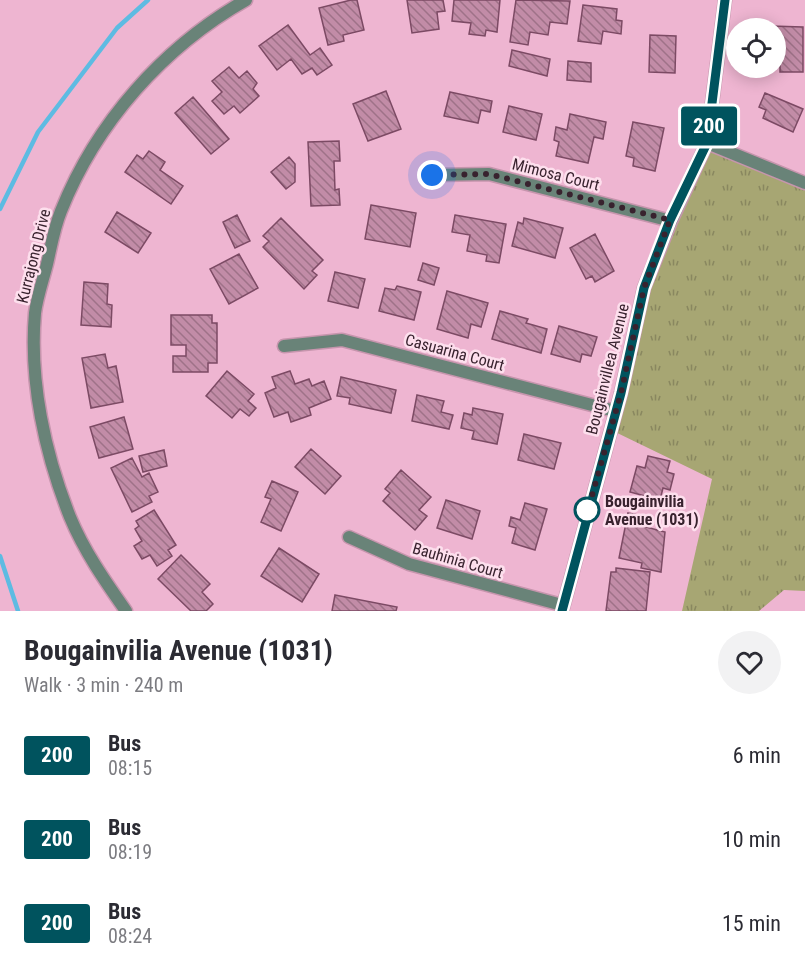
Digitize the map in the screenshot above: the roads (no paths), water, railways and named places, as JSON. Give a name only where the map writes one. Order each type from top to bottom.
[{"type":"street","name":"Kurrajong Drive","points":[[126,611],[92,562],[71,519],[54,473],[41,418],[35,361],[35,311],[60,213],[81,169],[102,134],[123,104],[186,40],[215,17],[246,0]]},
{"type":"street","name":"Bougainvillea Avenue","points":[[562,608],[615,411],[644,288],[670,220],[707,143],[725,0]]},
{"type":"street","points":[[707,143],[805,183]]},
{"type":"street","name":"Mimosa Court","points":[[432,175],[489,174],[670,220]]},
{"type":"street","name":"Casuarina Court","points":[[285,346],[342,340],[615,411]]},
{"type":"street","name":"Bauhinia Court","points":[[349,537],[409,564],[562,608]]},
{"type":"waterway","points":[[0,209],[38,132],[117,28],[148,0]]},
{"type":"waterway","points":[[0,556],[18,611]]},
{"type":"place","name":"Bougainvilia Avenue (1031)","points":[[587,510]]}]
